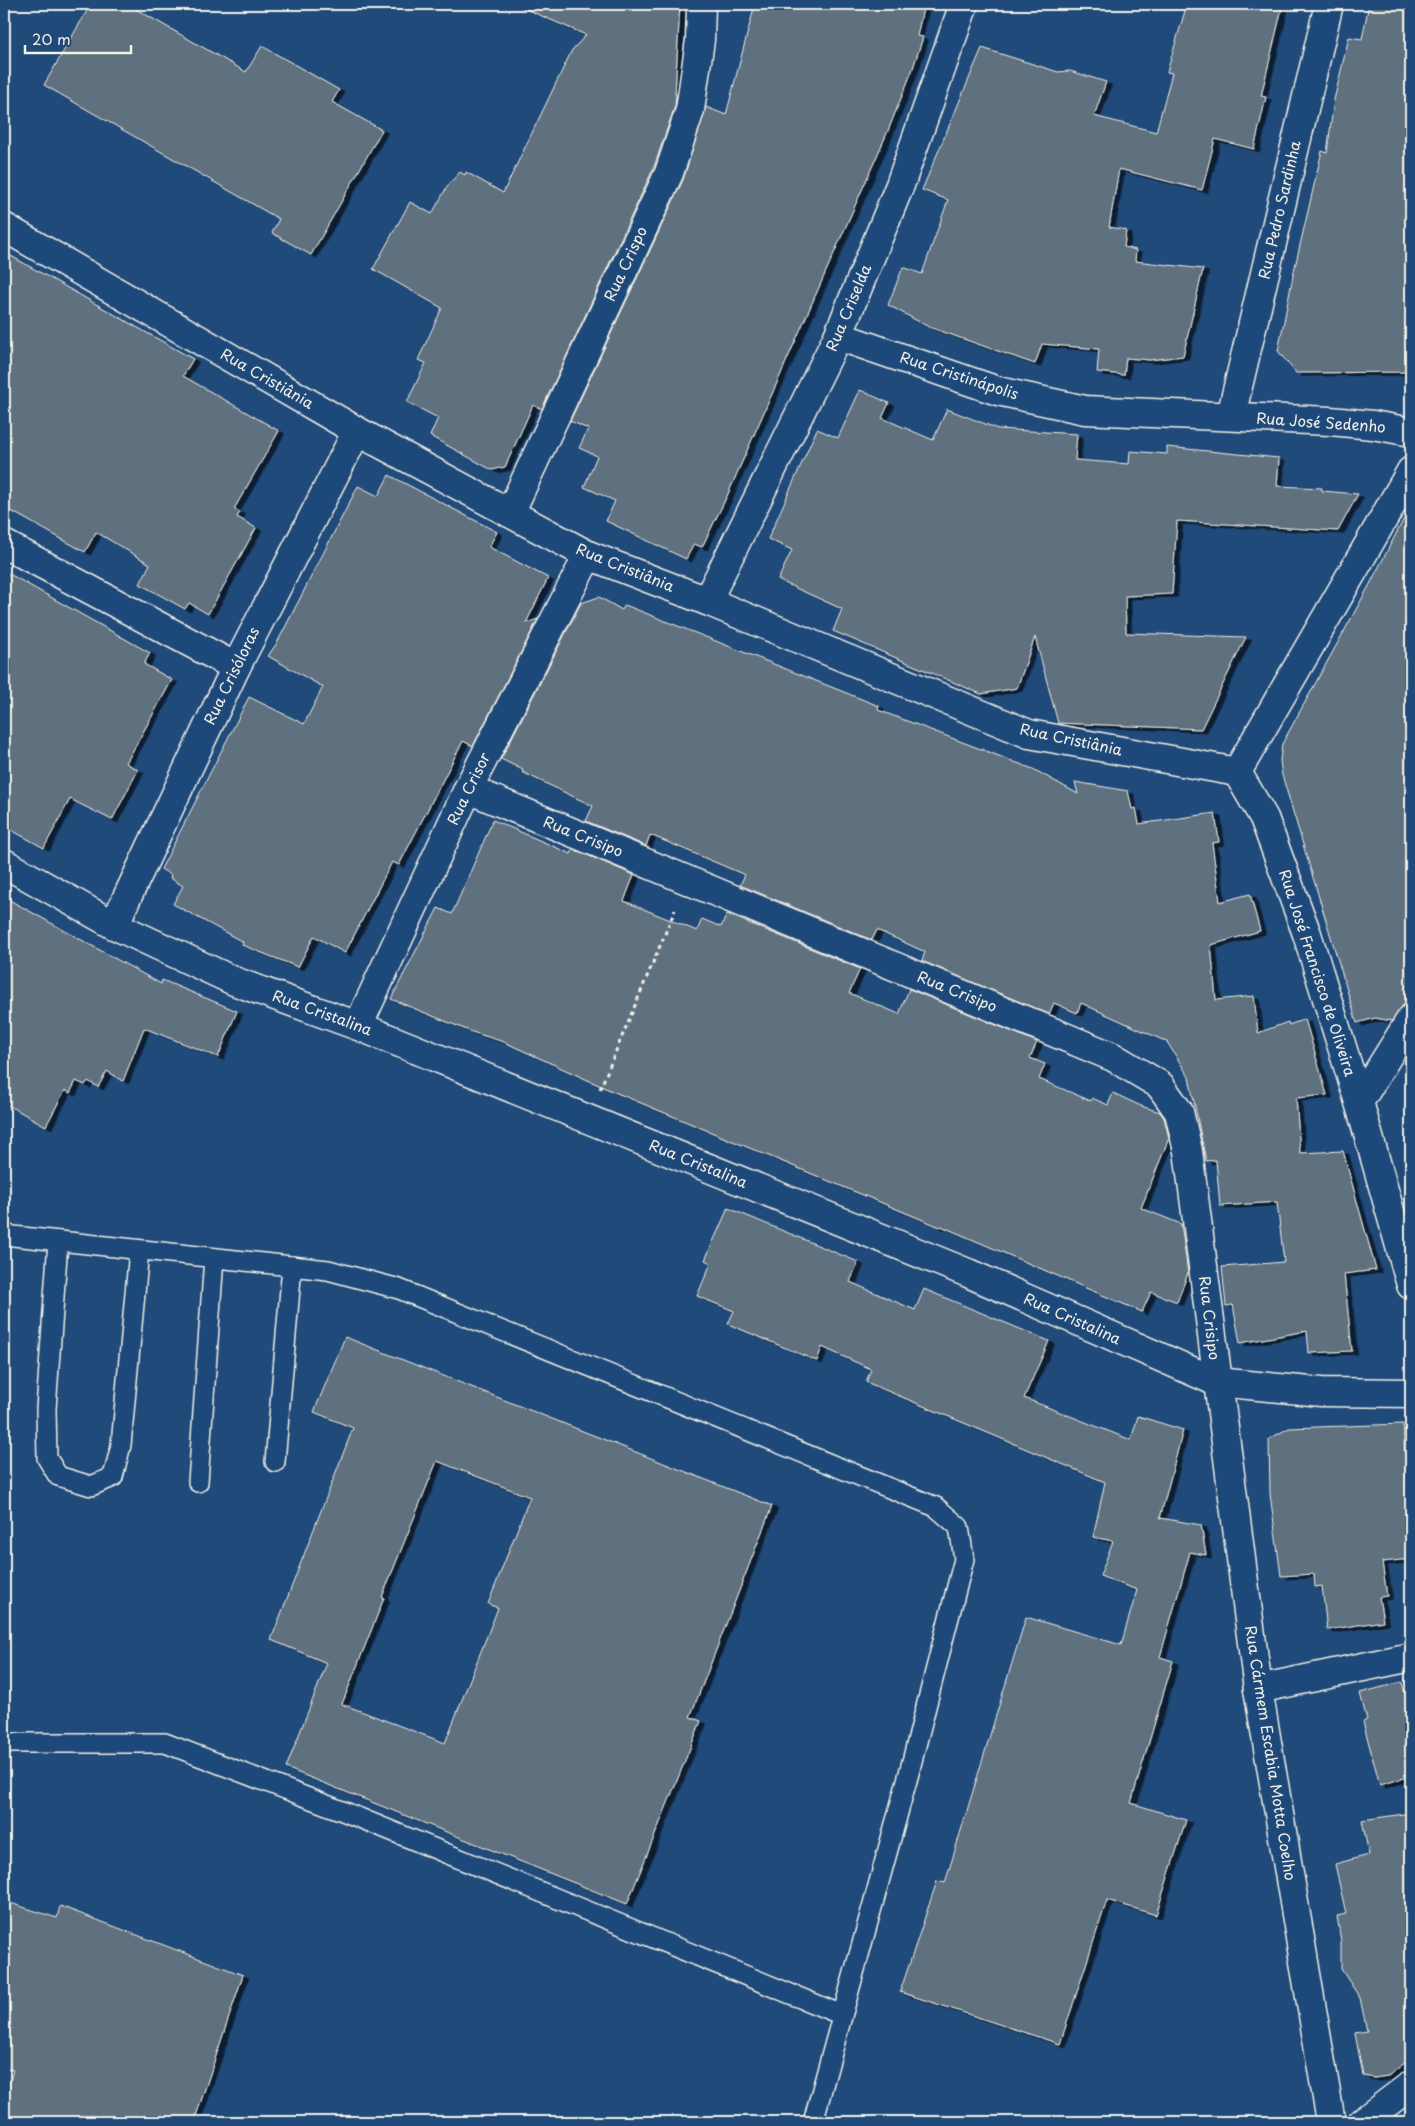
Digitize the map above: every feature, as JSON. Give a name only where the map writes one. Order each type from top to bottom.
[{"type":"street","name":"Rua Crispo","points":[[510,513],[669,173],[690,110],[700,40],[701,4]]},
{"type":"street","name":"Rua Criselda","points":[[707,601],[838,336],[900,185],[964,4]]},
{"type":"street","name":"Rua Pedro Sardinha","points":[[1231,416],[1329,4]]},
{"type":"street","name":"Rua Cristiânia","points":[[4,227],[357,431],[588,556],[707,601],[1029,734],[1237,772]]},
{"type":"street","name":"Rua Cristinápolis","points":[[838,336],[998,391],[1085,410],[1231,416]]},
{"type":"street","name":"Rua José Sedenho","points":[[1231,416],[1330,421],[1373,425],[1411,432]]},
{"type":"street","name":"Rua Crisóloras","points":[[114,925],[236,667],[357,431]]},
{"type":"street","points":[[1237,772],[1411,471]]},
{"type":"street","points":[[4,544],[236,667]]},
{"type":"street","name":"Rua Crisor","points":[[358,1026],[468,789],[588,556]]},
{"type":"street","name":"Rua José Francisco de Oliveira","points":[[1237,772],[1264,818],[1304,925],[1359,1102],[1411,1285]]},
{"type":"street","name":"Rua Crisipo","points":[[468,789],[1113,1057],[1160,1085],[1179,1112],[1188,1151],[1217,1382]]},
{"type":"street","name":"Rua Cristalina","points":[[4,863],[114,925],[234,981],[358,1026],[968,1273],[1217,1382],[1321,1392],[1411,1393]]},
{"type":"street","points":[[1359,1102],[1411,1019]]},
{"type":"street","name":"Rua Cármem Escabia Motta Coelho","points":[[1217,1382],[1258,1689],[1331,2122]]},
{"type":"street","points":[[1258,1689],[1411,1657]]},
{"type":"street","points":[[1362,2122],[1411,2085]]},
{"type":"lane","points":[[4,1235],[328,1270],[399,1289],[927,1503],[936,1507],[959,1527],[964,1559],[909,1773],[813,2122]]},
{"type":"lane","points":[[58,1241],[46,1409],[47,1458],[58,1476],[91,1486],[113,1476],[121,1445],[139,1250]]},
{"type":"lane","points":[[198,1482],[214,1258]]},
{"type":"lane","points":[[275,1462],[292,1266]]},
{"type":"lane","points":[[4,1743],[165,1743],[345,1812],[842,2015]]},
{"type":"path","points":[[587,1118],[688,880]]},
{"type":"building","points":[[91,4],[127,4],[246,72],[262,46],[339,90],[332,102],[382,130],[311,255],[272,233],[279,219],[44,85]]},
{"type":"building","points":[[514,4],[680,4],[676,94],[675,106],[654,167],[542,409],[533,405],[505,467],[492,470],[430,436],[438,418],[407,402],[426,363],[418,360],[442,308],[373,269],[410,202],[432,214],[448,185],[460,172],[465,175],[466,172],[503,193],[572,50],[586,35]]},
{"type":"building","points":[[755,4],[924,4],[917,36],[923,37],[912,71],[887,133],[727,496],[702,547],[694,544],[686,559],[606,521],[615,501],[584,487],[597,456],[579,448],[588,429],[570,421],[683,180],[706,107],[726,115]]},
{"type":"building","points":[[1187,4],[1283,4],[1261,96],[1266,97],[1254,149],[1215,139],[1202,190],[1119,169],[1109,227],[1126,230],[1124,247],[1136,250],[1135,261],[1203,269],[1183,356],[1150,360],[1126,358],[1124,375],[1097,372],[1099,349],[1042,344],[1035,364],[929,327],[888,305],[903,267],[922,274],[948,200],[922,190],[982,48],[1058,72],[1070,71],[1106,82],[1094,116],[1156,132],[1172,73],[1167,72]]},
{"type":"building","points":[[1369,4],[1411,4],[1411,372],[1296,373],[1278,351],[1294,271],[1322,151],[1327,153],[1334,100],[1349,37],[1362,39]]},
{"type":"building","points":[[4,252],[193,359],[183,376],[279,431],[234,509],[240,512],[237,517],[256,528],[208,614],[189,603],[185,609],[140,584],[150,564],[96,532],[85,552],[4,507]]},
{"type":"building","points":[[860,390],[889,403],[882,418],[933,440],[947,409],[998,429],[1077,434],[1075,460],[1129,464],[1130,451],[1167,454],[1167,447],[1279,458],[1277,486],[1322,488],[1322,491],[1358,494],[1338,531],[1177,521],[1172,594],[1125,596],[1126,633],[1246,637],[1201,729],[1058,723],[1035,637],[1017,688],[981,694],[833,631],[842,609],[778,580],[792,550],[768,539],[817,429],[838,438]]},
{"type":"building","points":[[389,475],[497,532],[489,547],[548,578],[526,623],[538,619],[473,746],[463,741],[399,865],[392,862],[345,953],[314,936],[298,967],[242,945],[243,942],[173,904],[183,886],[170,878],[171,875],[161,869],[249,697],[304,724],[323,687],[268,656],[277,643],[358,486],[378,496]]},
{"type":"building","points":[[1411,505],[1411,1003],[1403,1005],[1392,1021],[1375,1018],[1357,1023],[1282,775],[1280,761],[1282,744],[1369,586]]},
{"type":"building","points":[[4,571],[150,653],[144,664],[172,680],[126,763],[138,770],[112,820],[70,799],[44,848],[4,826]]},
{"type":"building","points":[[599,597],[622,610],[625,605],[879,706],[878,710],[1033,769],[1078,794],[1075,782],[1128,791],[1132,809],[1136,808],[1139,824],[1215,813],[1219,842],[1212,843],[1220,902],[1250,894],[1260,931],[1211,945],[1216,1000],[1254,996],[1258,1033],[1288,1022],[1289,1025],[1305,1019],[1327,1095],[1296,1098],[1300,1153],[1343,1151],[1376,1270],[1344,1274],[1352,1351],[1309,1353],[1307,1331],[1240,1343],[1233,1305],[1226,1306],[1222,1267],[1284,1262],[1277,1202],[1220,1206],[1216,1160],[1206,1161],[1189,1077],[1167,1042],[1081,1003],[1077,1013],[1054,1003],[1049,1014],[922,961],[925,952],[877,930],[872,940],[740,885],[745,875],[672,844],[650,835],[646,846],[586,821],[593,806],[522,772],[523,770],[501,759],[581,603]]},
{"type":"building","points":[[493,820],[571,854],[573,849],[634,875],[624,901],[697,931],[702,919],[721,927],[727,914],[860,969],[849,993],[899,1014],[909,989],[1037,1042],[1030,1058],[1045,1064],[1039,1079],[1091,1101],[1092,1098],[1108,1105],[1113,1093],[1141,1106],[1160,1112],[1164,1118],[1169,1138],[1141,1208],[1181,1224],[1188,1273],[1177,1302],[1151,1292],[1142,1312],[941,1226],[612,1091],[504,1042],[472,1032],[391,999],[438,908],[452,914]]},
{"type":"building","points":[[4,897],[161,984],[162,980],[237,1011],[218,1057],[144,1028],[123,1081],[107,1071],[98,1087],[88,1081],[85,1085],[76,1081],[70,1093],[65,1090],[46,1126],[4,1103]]},
{"type":"building","points":[[728,1208],[858,1262],[850,1282],[915,1310],[924,1289],[1049,1341],[1024,1398],[1131,1440],[1138,1416],[1183,1430],[1160,1518],[1201,1525],[1206,1555],[1190,1552],[1160,1657],[1173,1661],[1131,1803],[1186,1820],[1156,1915],[1107,1900],[1060,2044],[900,1992],[937,1881],[945,1883],[1026,1617],[1121,1645],[1137,1590],[1100,1576],[1113,1541],[1093,1537],[1105,1482],[866,1382],[871,1369],[822,1347],[817,1361],[728,1324],[734,1311],[697,1296],[711,1263],[705,1260]]},
{"type":"building","points":[[345,1337],[772,1506],[690,1717],[701,1721],[627,1904],[286,1768],[327,1663],[271,1640],[353,1428],[314,1412]],"holes":[[[437,1461],[530,1497],[488,1604],[498,1608],[445,1743],[342,1704],[384,1598],[382,1597]]]},
{"type":"building","points":[[1403,1424],[1409,1519],[1411,1519],[1411,1559],[1382,1562],[1387,1596],[1379,1597],[1383,1621],[1327,1630],[1322,1586],[1315,1587],[1314,1574],[1281,1576],[1270,1494],[1269,1439],[1289,1428]]},
{"type":"building","points":[[1402,1682],[1411,1719],[1411,1776],[1380,1785],[1363,1722],[1367,1720],[1360,1693]]},
{"type":"building","points":[[1411,1813],[1411,2058],[1388,2076],[1374,2078],[1363,2076],[1355,2033],[1367,2031],[1360,1998],[1341,1969],[1341,1941],[1337,1916],[1346,1914],[1335,1864],[1369,1855],[1362,1820]]},
{"type":"building","points":[[4,1901],[57,1918],[60,1906],[243,1975],[194,2122],[4,2122],[4,2103],[13,2070],[4,2069]]}]
